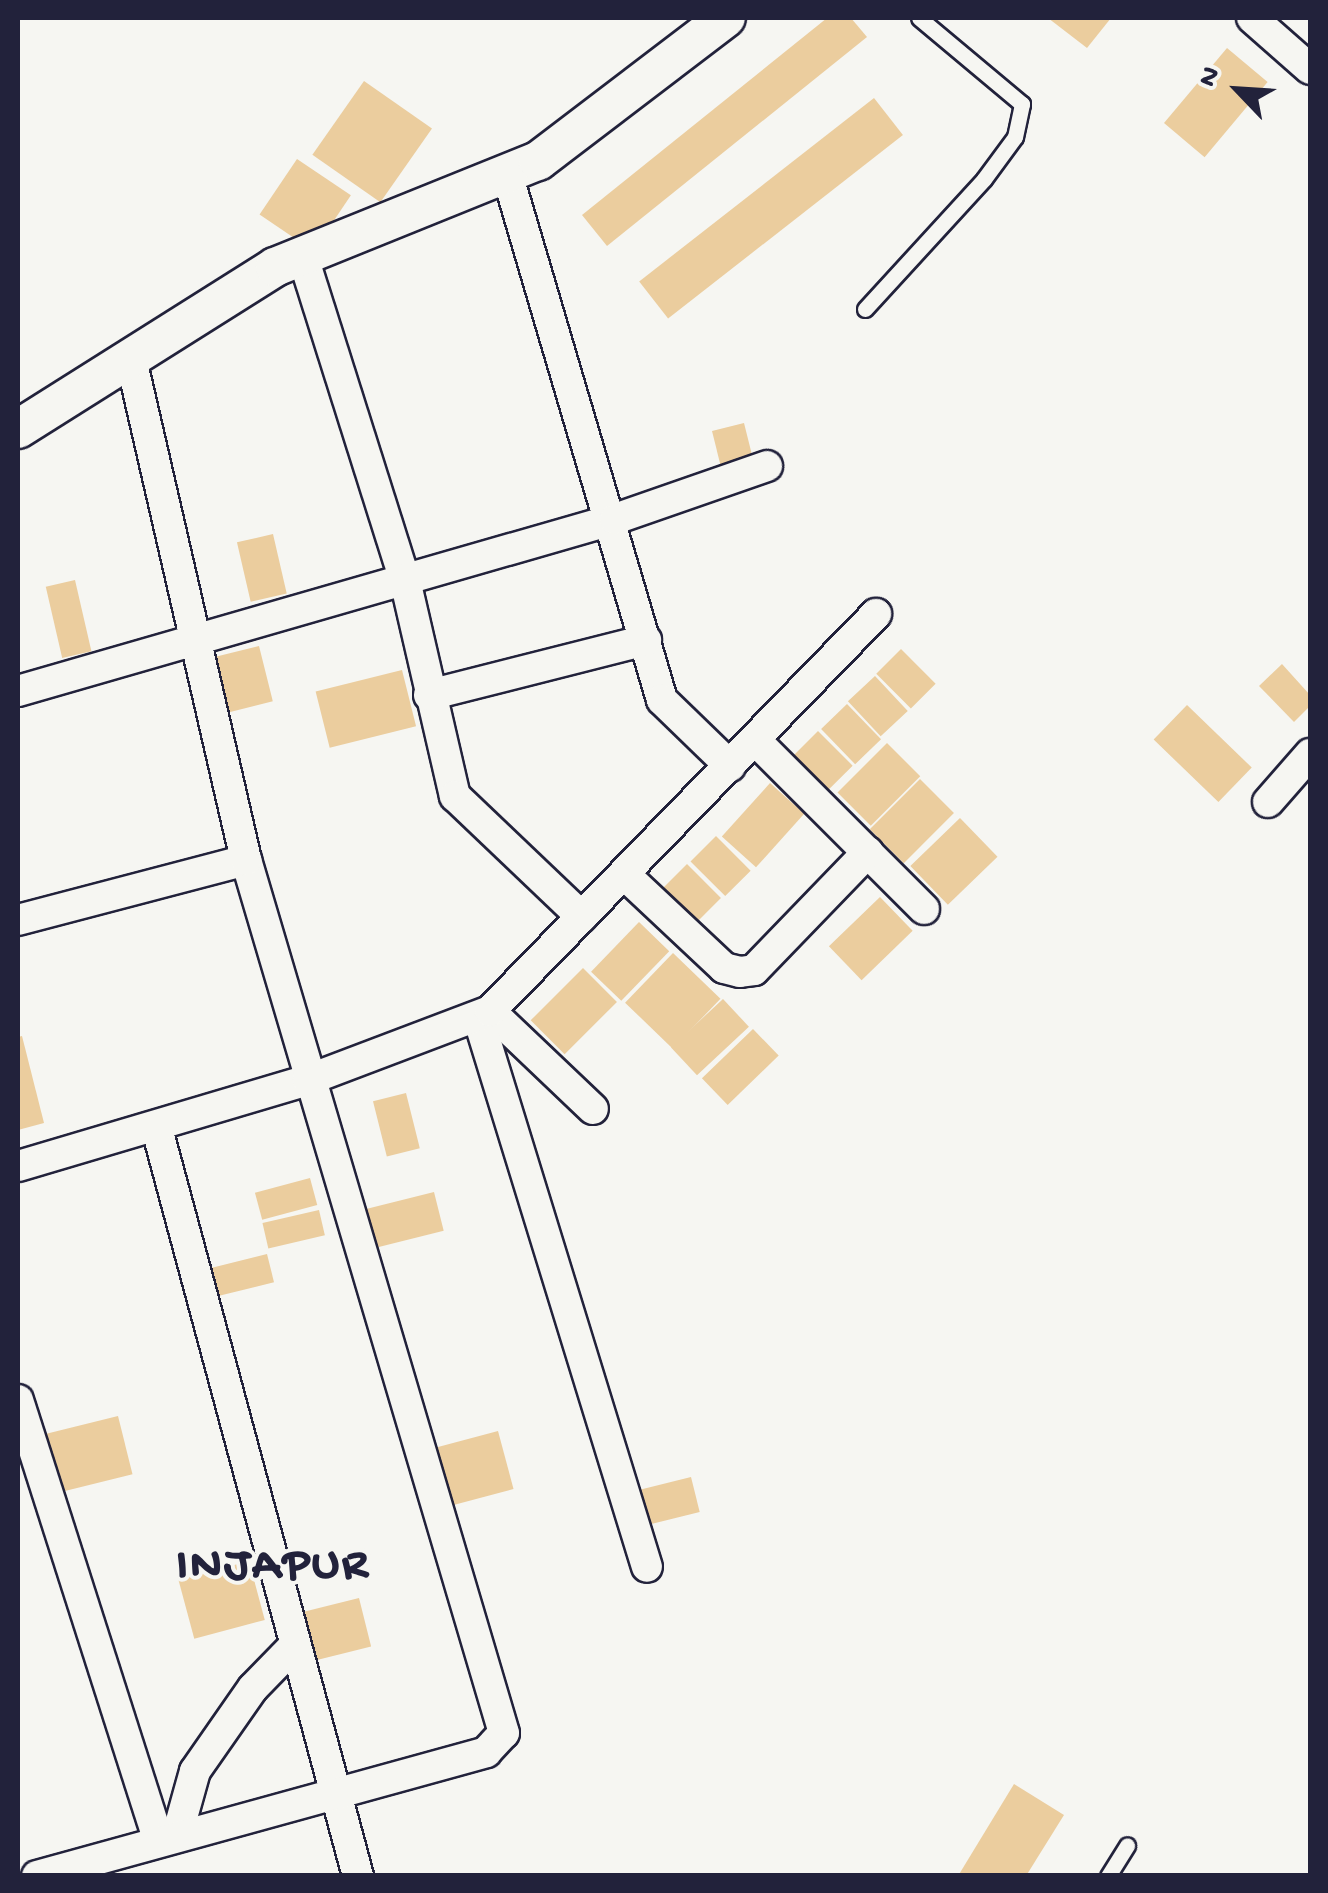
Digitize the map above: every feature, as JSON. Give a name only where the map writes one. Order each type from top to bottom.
[{"type":"street","points":[[18,430],[251,279],[508,178],[726,18]]},
{"type":"street","points":[[1252,18],[1310,70]]},
{"type":"street","points":[[508,178],[615,519],[662,700],[730,766]]},
{"type":"street","points":[[303,257],[405,580],[455,796],[582,916]]},
{"type":"street","points":[[36,1876],[168,1835],[486,1752],[504,1734],[246,860],[131,359]]},
{"type":"street","points":[[18,692],[615,519],[767,466]]},
{"type":"street","points":[[18,1166],[157,1128],[308,1080],[484,1014],[876,614]]},
{"type":"street","points":[[429,695],[646,640]]},
{"type":"street","points":[[756,740],[924,908]]},
{"type":"street","points":[[1268,802],[1310,754]]},
{"type":"street","points":[[624,874],[724,968],[740,972],[754,970],[868,852]]},
{"type":"street","points":[[18,920],[246,860]]},
{"type":"street","points":[[484,1014],[593,1109]]},
{"type":"street","points":[[484,1014],[648,1567]]},
{"type":"street","points":[[157,1128],[358,1876]]},
{"type":"street","points":[[18,1400],[168,1835]]},
{"type":"street","points":[[168,1835],[195,1770],[252,1688],[294,1645]]},
{"type":"lane","points":[[865,309],[984,179],[1014,136],[1022,104],[919,18]]},
{"type":"lane","points":[[1108,1876],[1128,1846]]},
{"type":"building","points":[[827,18],[851,18],[867,37],[607,246],[582,215]]},
{"type":"building","points":[[1048,18],[1111,18],[1087,48]]},
{"type":"building","points":[[1227,48],[1268,82],[1205,157],[1164,123]]},
{"type":"building","points":[[364,81],[432,129],[380,202],[312,155]]},
{"type":"building","points":[[874,98],[903,135],[668,319],[639,281]]},
{"type":"building","points":[[297,159],[351,195],[313,251],[260,215]]},
{"type":"building","points":[[744,423],[754,463],[722,471],[712,431]]},
{"type":"building","points":[[273,534],[287,593],[251,602],[237,542]]},
{"type":"building","points":[[75,580],[91,651],[62,658],[46,587]]},
{"type":"building","points":[[259,646],[273,701],[225,713],[211,658]]},
{"type":"building","points":[[901,649],[936,684],[911,708],[876,674]]},
{"type":"building","points":[[1282,664],[1310,695],[1310,706],[1294,722],[1259,686]]},
{"type":"building","points":[[402,670],[416,726],[330,748],[316,692]]},
{"type":"building","points":[[875,676],[908,711],[881,736],[848,701]]},
{"type":"building","points":[[847,704],[881,739],[855,764],[821,729]]},
{"type":"building","points":[[1187,705],[1252,768],[1218,802],[1154,740]]},
{"type":"building","points":[[818,731],[853,766],[827,791],[793,756]]},
{"type":"building","points":[[887,743],[920,776],[871,826],[838,792]]},
{"type":"building","points":[[920,779],[954,813],[904,863],[870,829]]},
{"type":"building","points":[[770,783],[804,814],[756,867],[722,837]]},
{"type":"building","points":[[960,818],[998,857],[948,905],[910,866]]},
{"type":"building","points":[[716,836],[751,871],[725,896],[691,861]]},
{"type":"building","points":[[687,864],[721,898],[695,923],[662,889]]},
{"type":"building","points":[[880,897],[913,931],[862,980],[829,946]]},
{"type":"building","points":[[639,922],[669,951],[621,1001],[591,972]]},
{"type":"building","points":[[673,953],[720,999],[673,1048],[625,1003]]},
{"type":"building","points":[[583,968],[617,1002],[565,1054],[531,1020]]},
{"type":"building","points":[[723,999],[749,1027],[697,1075],[671,1047]]},
{"type":"building","points":[[753,1029],[779,1056],[728,1105],[702,1078]]},
{"type":"building","points":[[22,1036],[44,1123],[18,1130],[18,1037]]},
{"type":"building","points":[[406,1093],[420,1148],[387,1157],[373,1101]]},
{"type":"building","points":[[310,1178],[317,1205],[262,1220],[255,1193]]},
{"type":"building","points":[[434,1192],[444,1231],[374,1248],[364,1209]]},
{"type":"building","points":[[319,1210],[325,1235],[268,1248],[262,1223]]},
{"type":"building","points":[[267,1254],[274,1282],[209,1298],[202,1270]]},
{"type":"building","points":[[118,1416],[133,1474],[56,1493],[41,1435]]},
{"type":"building","points":[[498,1431],[514,1489],[451,1506],[435,1448]]},
{"type":"building","points":[[691,1477],[700,1512],[641,1526],[633,1492]]},
{"type":"building","points":[[249,1561],[265,1620],[194,1639],[178,1580]]},
{"type":"building","points":[[359,1598],[371,1647],[309,1662],[297,1613]]},
{"type":"building","points":[[1014,1784],[1064,1815],[1026,1876],[958,1876]]},
{"type":"district","name":"INJAPUR","points":[[273,1568]]}]
